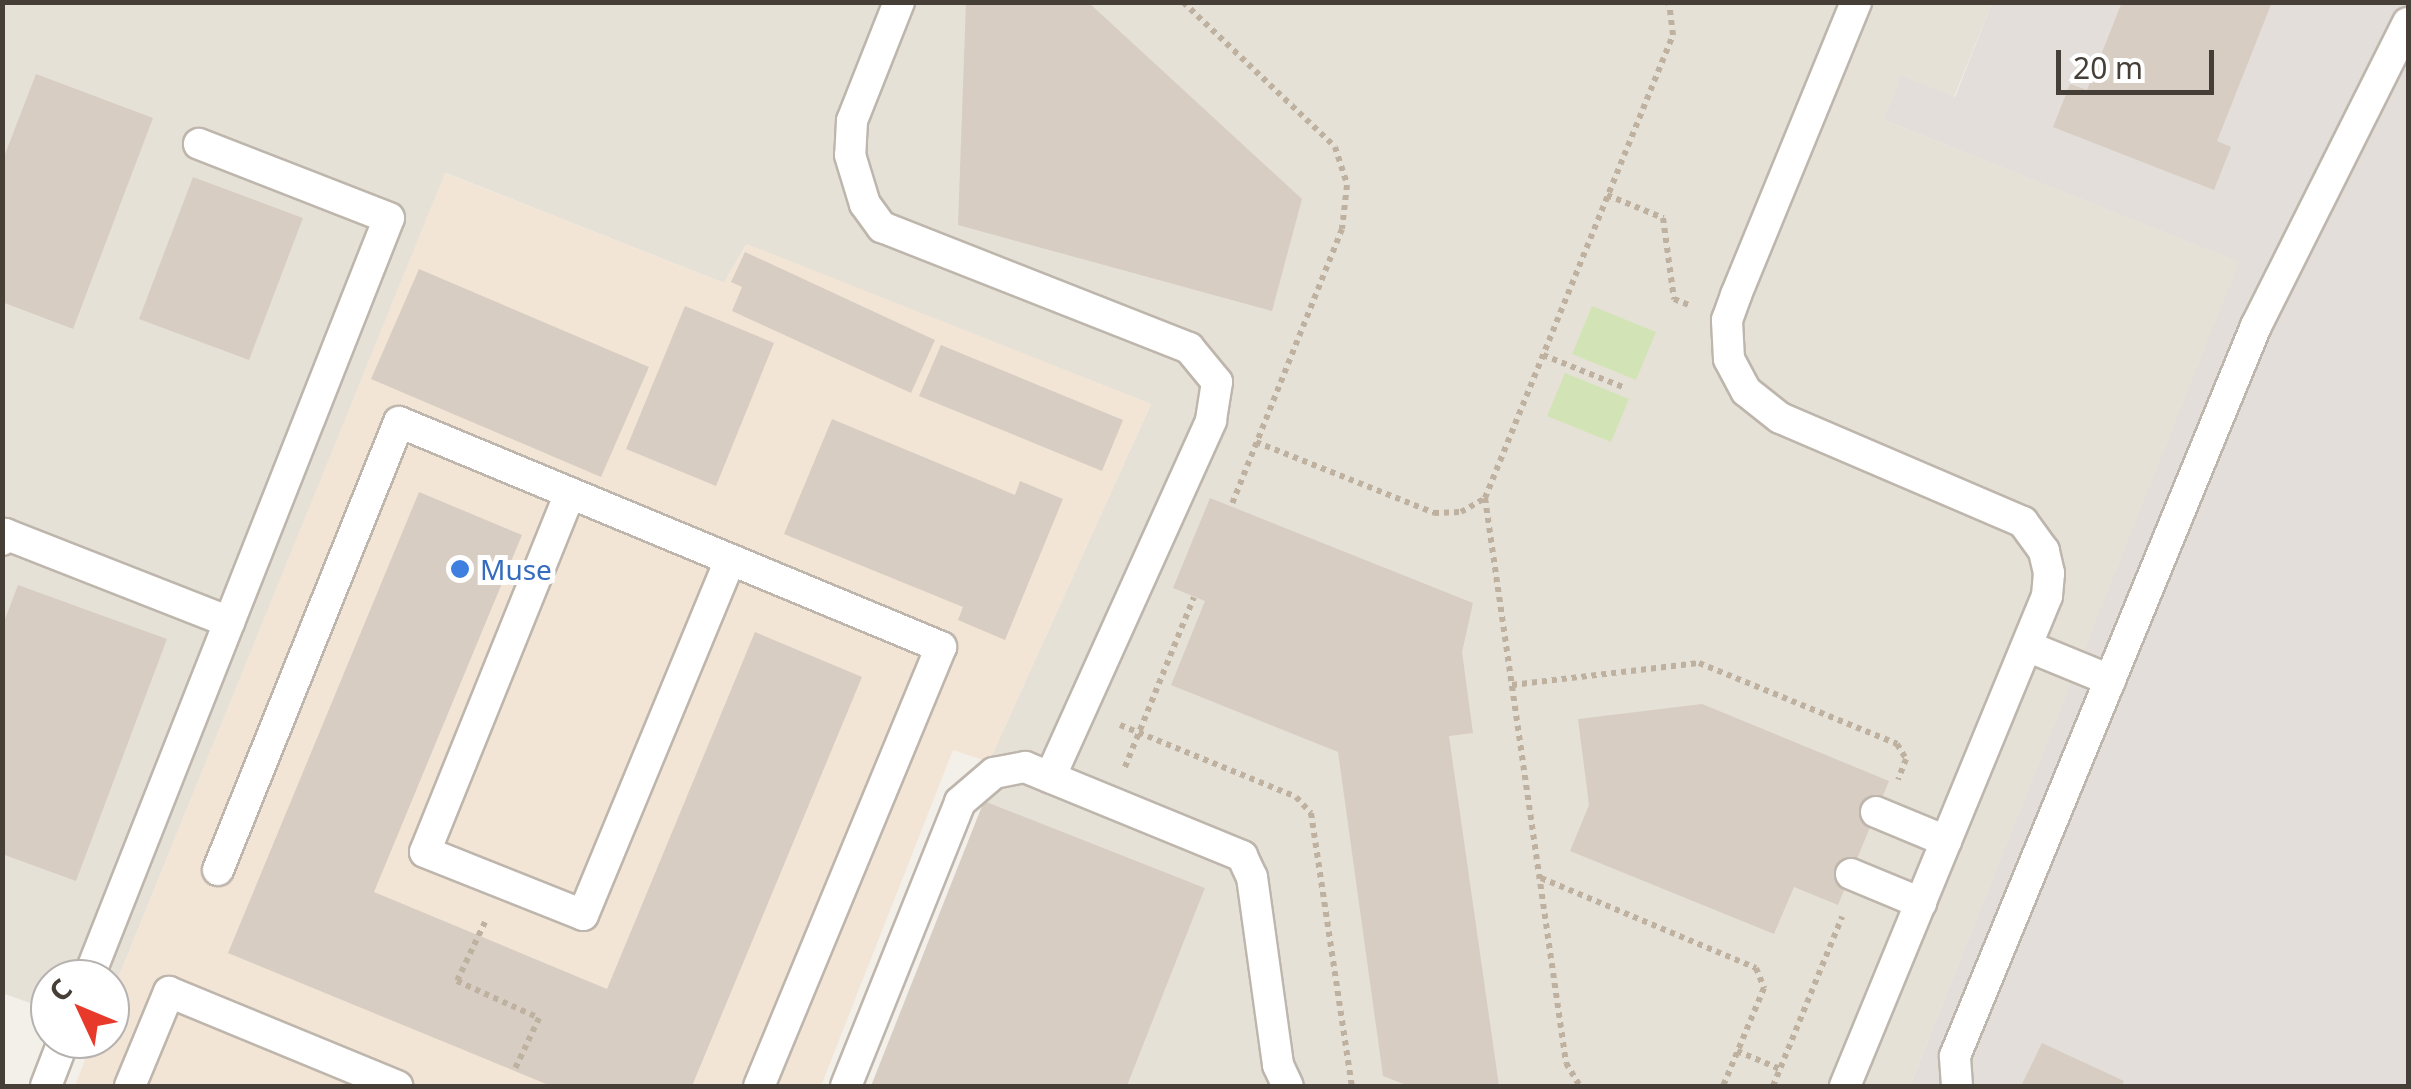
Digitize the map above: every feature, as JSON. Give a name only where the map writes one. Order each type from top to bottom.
[{"type":"lane","points":[[899,2],[851,138],[855,182],[882,227],[1189,348],[1217,382],[1211,422],[1050,777]]},
{"type":"lane","points":[[1845,1086],[2027,646],[2049,573],[2044,551],[2023,522],[1780,418],[1746,391],[1729,358],[1727,320],[1736,294],[1856,2]]},
{"type":"lane","points":[[1958,1086],[1956,1056],[2256,326],[2408,23]]},
{"type":"lane","points":[[96,959],[389,218],[200,144]]},
{"type":"lane","points":[[218,870],[399,422],[941,648],[758,1086]]},
{"type":"lane","points":[[570,493],[425,852],[583,915],[730,560]]},
{"type":"lane","points":[[2,540],[5,534],[229,622]]},
{"type":"lane","points":[[2027,646],[2110,680]]},
{"type":"lane","points":[[846,1086],[960,802],[983,779],[1008,768],[1050,777],[1111,800],[1235,850],[1246,860],[1278,1066],[1288,1086]]},
{"type":"lane","points":[[1876,812],[1946,841]]},
{"type":"lane","points":[[1850,874],[1920,903]]},
{"type":"lane","points":[[130,1086],[168,992],[397,1086]]},
{"type":"lane","points":[[46,1086],[56,1059]]},
{"type":"path","points":[[1183,2],[1334,148],[1347,185],[1342,230],[1231,506]]},
{"type":"path","points":[[1580,1086],[1566,1063],[1485,498],[1673,34],[1669,2]]},
{"type":"path","points":[[1607,195],[1662,218],[1674,299]]},
{"type":"path","points":[[1543,355],[1625,388]]},
{"type":"path","points":[[1256,442],[1434,513],[1461,512],[1485,498]]},
{"type":"path","points":[[1111,800],[1194,597]]},
{"type":"path","points":[[1512,685],[1699,663],[1898,744],[1906,760],[1897,783]]},
{"type":"path","points":[[1540,878],[1756,968],[1764,988],[1723,1086]]},
{"type":"path","points":[[1772,1086],[1846,908]]},
{"type":"path","points":[[479,936],[458,981],[539,1018],[514,1071]]},
{"type":"path","points":[[1737,1052],[1780,1069]]},
{"type":"path","points":[[1348,1062],[1352,1086]]},
{"type":"shaded area","points":[[2,3],[1992,3],[1954,97],[1884,120],[2240,262],[1910,1086],[1127,1086],[1205,888],[973,797],[1151,404],[746,245],[724,283],[446,173],[126,959],[30,959],[30,1003],[2,993]]},
{"type":"shaded area","points":[[1992,3],[2408,3],[2408,1086],[1910,1086],[2239,262],[1884,120],[1901,76],[1955,97]]},
{"type":"shaded area","points":[[445,173],[724,283],[747,244],[1151,404],[989,762],[953,750],[821,1086],[75,1086],[85,1059],[130,1059],[130,959],[126,959]]},
{"type":"green space","points":[[1592,306],[1656,332],[1636,380],[1572,354]]},
{"type":"green space","points":[[1565,373],[1629,399],[1611,442],[1547,416]]},
{"type":"building","points":[[966,2],[1088,2],[1302,199],[1272,311],[958,225]]},
{"type":"building","points":[[2122,2],[2272,2],[2217,141],[2231,147],[2214,190],[2053,127],[2070,84],[2087,90]]},
{"type":"building","points":[[36,74],[153,118],[73,329],[2,302],[2,162]]},
{"type":"building","points":[[193,177],[303,218],[249,360],[139,319]]},
{"type":"building","points":[[745,252],[935,340],[911,393],[732,311],[742,287],[731,282]]},
{"type":"building","points":[[419,269],[649,367],[601,477],[371,379]]},
{"type":"building","points":[[685,306],[774,343],[716,486],[626,449]]},
{"type":"building","points":[[941,345],[1123,420],[1102,471],[919,396]]},
{"type":"building","points":[[832,419],[1015,495],[1020,481],[1063,499],[1005,640],[958,620],[963,607],[784,534]]},
{"type":"building","points":[[419,492],[522,535],[374,892],[607,989],[755,632],[862,677],[692,1086],[551,1086],[228,953]]},
{"type":"building","points":[[1210,498],[1473,603],[1462,652],[1473,733],[1449,736],[1499,1086],[1409,1086],[1383,1076],[1338,752],[1171,685],[1205,601],[1173,588]]},
{"type":"building","points":[[18,585],[167,639],[76,881],[2,854],[2,627]]},
{"type":"building","points":[[1702,704],[1889,781],[1838,905],[1794,887],[1774,934],[1570,851],[1589,805],[1578,719]]},
{"type":"building","points":[[984,801],[1205,888],[1127,1086],[871,1086]]},
{"type":"building","points":[[2042,1043],[2124,1081],[2121,1086],[2021,1086]]},
{"type":"place","name":"Muse","points":[[460,569]]}]
